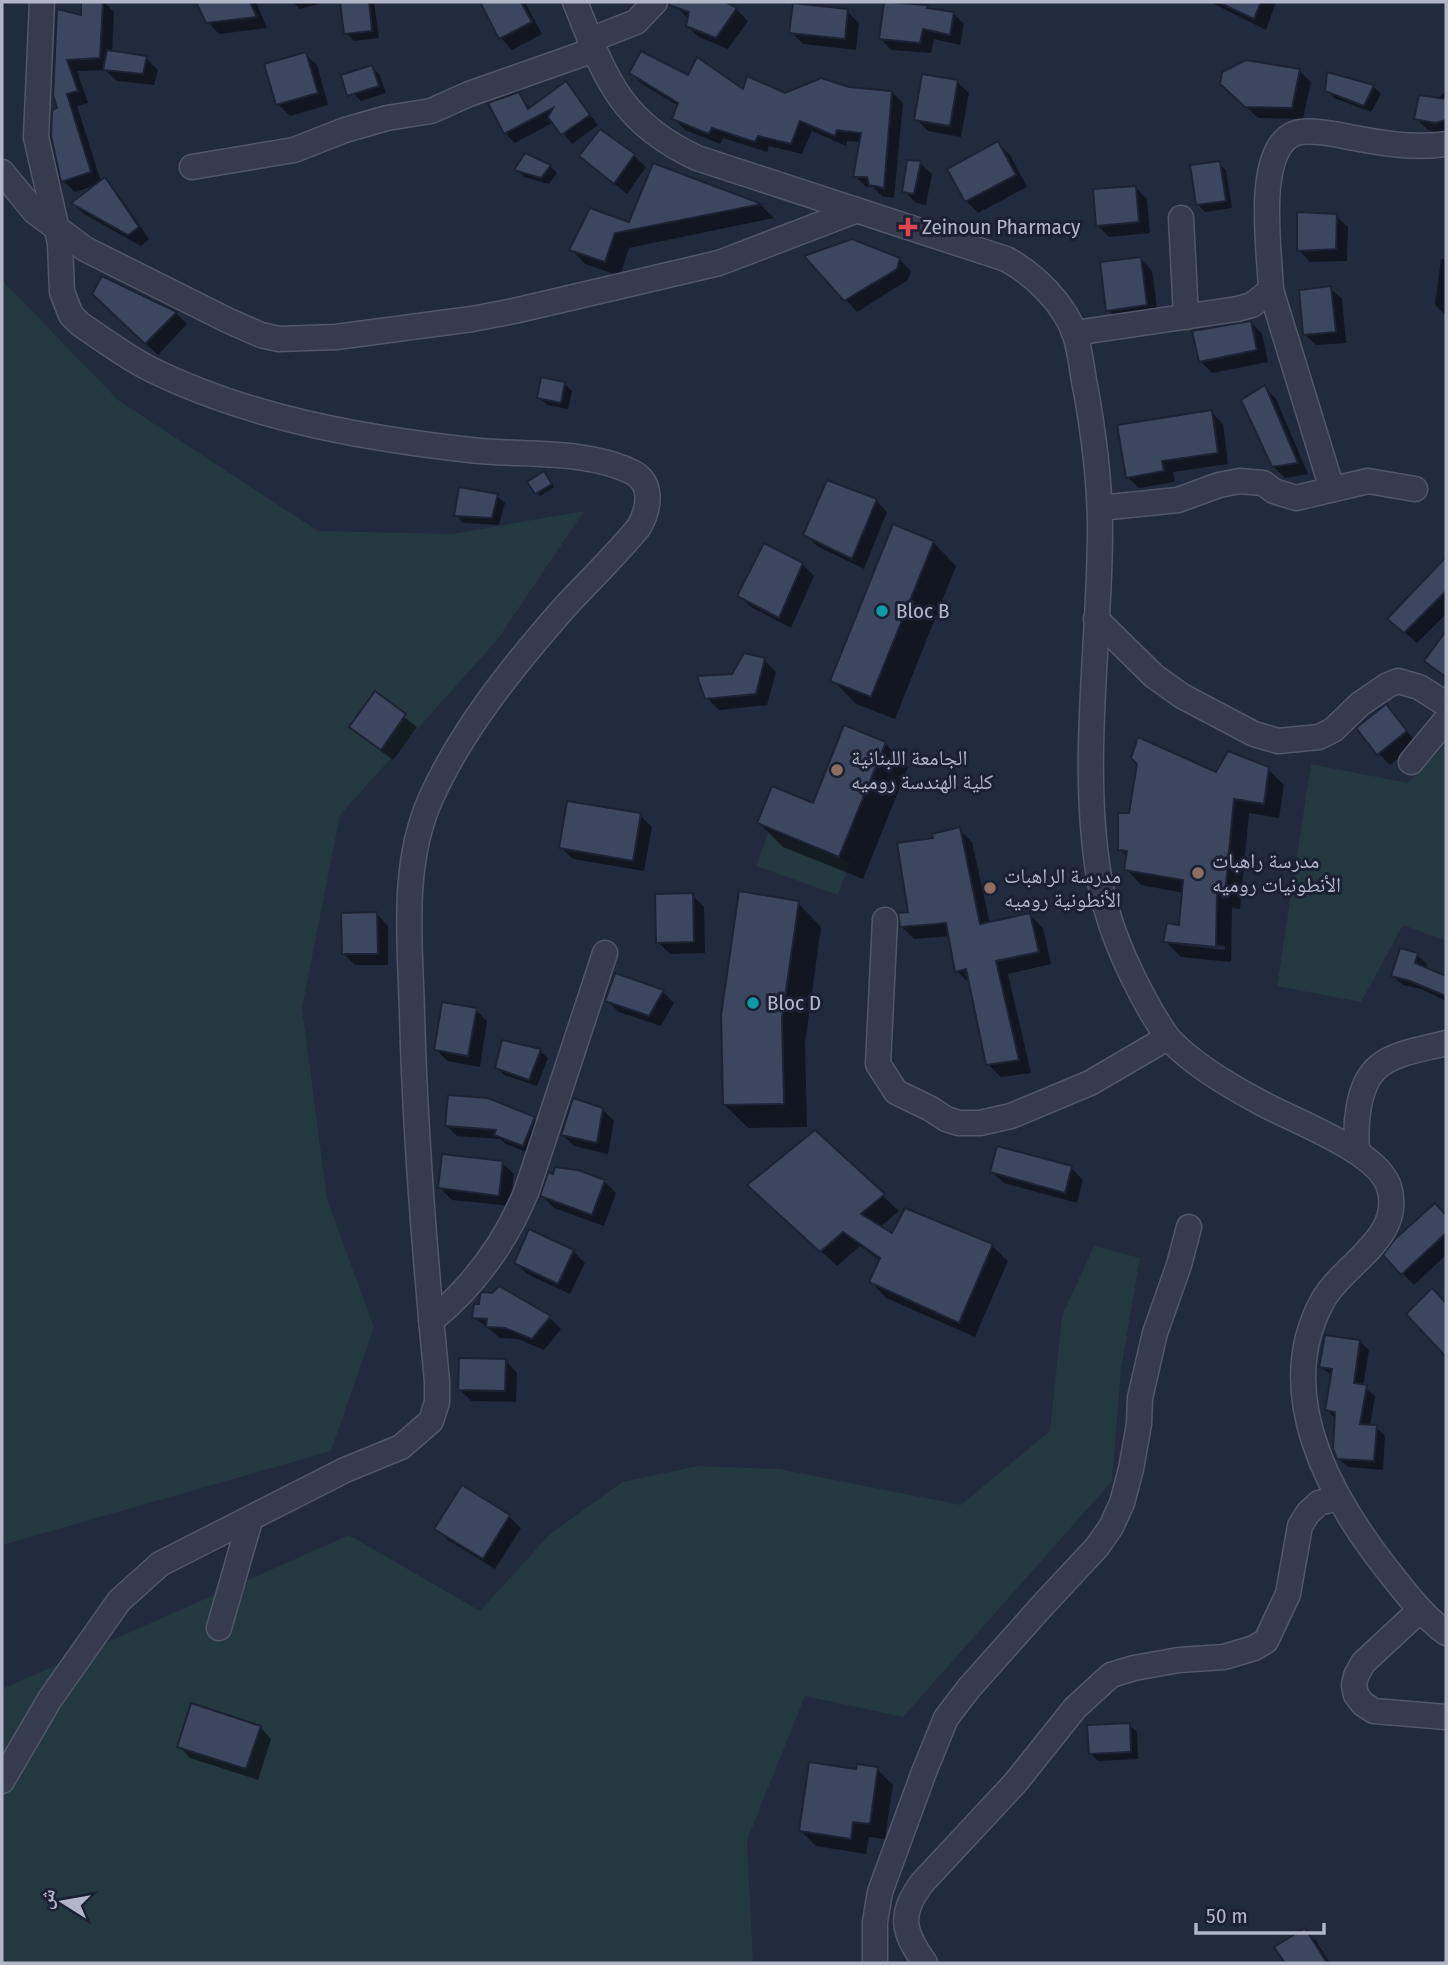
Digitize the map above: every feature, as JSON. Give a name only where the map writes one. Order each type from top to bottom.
[{"type":"street","points":[[2,1781],[50,1699],[119,1601],[160,1564],[345,1470],[401,1447],[430,1421],[437,1402],[438,1381],[414,1080],[409,925],[415,848],[430,799],[463,741],[535,643],[639,527],[646,514],[648,489],[643,478],[632,471],[591,459],[483,452],[426,445],[334,429],[229,401],[149,368],[80,324],[66,306],[59,277],[61,260],[56,226],[36,138],[42,2]]},
{"type":"street","points":[[575,2],[601,68],[621,101],[648,129],[663,140],[697,158],[1006,259],[1024,268],[1040,282],[1075,333],[1090,411],[1100,508],[1092,799],[1093,832],[1101,886],[1111,924],[1130,971],[1167,1038],[1207,1070],[1256,1101],[1357,1151],[1383,1173],[1390,1188],[1392,1205],[1389,1219],[1383,1234],[1324,1298],[1309,1337],[1303,1385],[1310,1428],[1337,1498],[1360,1534],[1419,1611],[1446,1633]]},
{"type":"street","points":[[192,167],[294,150],[345,130],[387,118],[431,111],[592,45],[636,22],[655,2]]},
{"type":"street","points":[[1332,489],[1271,290],[1268,184],[1273,154],[1282,141],[1297,132],[1331,134],[1381,143],[1436,146],[1446,144]]},
{"type":"street","points":[[36,138],[26,158],[2,172],[35,212],[85,249],[249,330],[279,339],[313,339],[472,319],[628,285],[719,263],[855,211]]},
{"type":"street","points":[[1181,218],[1186,317]]},
{"type":"street","points":[[59,277],[66,266],[85,249]]},
{"type":"street","points":[[1075,333],[1237,309],[1252,305],[1271,290]]},
{"type":"street","points":[[1100,508],[1178,500],[1219,485],[1240,481],[1263,483],[1273,491],[1296,498],[1368,481],[1415,489]]},
{"type":"street","points":[[1096,619],[1154,676],[1182,696],[1254,734],[1278,741],[1318,737],[1333,730],[1360,704],[1398,681],[1419,687],[1446,704]]},
{"type":"street","points":[[1411,762],[1446,720]]},
{"type":"street","points":[[885,920],[878,1064],[896,1092],[946,1119],[959,1123],[980,1123],[1011,1116],[1090,1083],[1167,1038]]},
{"type":"street","points":[[432,1321],[472,1283],[517,1215],[605,953]]},
{"type":"street","points":[[1357,1151],[1355,1127],[1359,1106],[1377,1067],[1395,1058],[1446,1043]]},
{"type":"street","points":[[875,1963],[875,1922],[880,1892],[947,1718],[978,1678],[1097,1547],[1122,1503],[1131,1469],[1139,1424],[1140,1398],[1152,1345],[1189,1227]]},
{"type":"street","points":[[925,1963],[910,1942],[904,1919],[909,1900],[1016,1782],[1075,1708],[1111,1675],[1179,1660],[1224,1657],[1254,1648],[1266,1641],[1288,1594],[1300,1527],[1308,1513],[1319,1503],[1337,1498]]},
{"type":"street","points":[[219,1628],[250,1520]]},
{"type":"street","points":[[1419,1611],[1363,1663],[1354,1685],[1356,1695],[1374,1711],[1446,1717]]},
{"type":"shaded area","points":[[2,280],[118,400],[318,531],[453,534],[584,511],[498,639],[340,815],[302,1008],[327,1199],[374,1327],[331,1451],[2,1545]]},
{"type":"shaded area","points":[[1446,744],[1446,941],[1403,925],[1361,1002],[1277,986],[1311,764],[1407,783]]},
{"type":"shaded area","points":[[769,831],[850,862],[838,895],[756,866]]},
{"type":"shaded area","points":[[1094,1246],[1140,1258],[1121,1369],[1112,1481],[903,1717],[805,1696],[747,1840],[753,1963],[2,1963],[2,1689],[349,1535],[480,1611],[549,1535],[622,1482],[698,1466],[779,1469],[961,1505],[1050,1431],[1062,1316]]},
{"type":"building","points":[[81,2],[103,2],[100,58],[67,60],[78,91],[67,94],[91,172],[61,182],[51,136],[52,110],[57,108],[53,95],[57,9],[81,15]]},
{"type":"building","points":[[196,2],[250,2],[257,17],[206,23]]},
{"type":"building","points":[[340,2],[369,2],[372,31],[344,34]]},
{"type":"building","points":[[480,2],[521,2],[532,22],[499,39]]},
{"type":"building","points":[[669,2],[726,2],[737,8],[716,38],[686,26],[689,12],[669,5]]},
{"type":"building","points":[[884,2],[928,5],[927,8],[954,12],[950,35],[923,29],[920,43],[879,39]]},
{"type":"building","points":[[1218,2],[1261,2],[1254,19]]},
{"type":"building","points":[[793,3],[848,9],[845,39],[789,33]]},
{"type":"building","points":[[107,50],[147,56],[143,74],[103,70]]},
{"type":"building","points":[[641,51],[688,75],[697,57],[743,89],[747,76],[785,93],[821,78],[849,87],[892,91],[884,188],[869,185],[867,177],[853,177],[861,133],[837,130],[835,136],[800,121],[791,144],[758,136],[755,142],[712,128],[709,134],[672,119],[678,103],[629,73]]},
{"type":"building","points":[[306,52],[318,93],[276,105],[264,64]]},
{"type":"building","points":[[1246,60],[1300,69],[1292,108],[1245,107],[1220,84],[1222,72]]},
{"type":"building","points":[[372,65],[379,86],[347,96],[341,75]]},
{"type":"building","points":[[1327,72],[1374,85],[1364,106],[1325,91]]},
{"type":"building","points":[[922,74],[958,80],[950,126],[914,120]]},
{"type":"building","points":[[566,81],[590,115],[561,135],[548,117],[553,108],[504,134],[488,103],[519,92],[528,109]]},
{"type":"building","points":[[1419,95],[1446,99],[1446,120],[1435,123],[1414,119]]},
{"type":"building","points":[[600,129],[635,154],[614,184],[579,156]]},
{"type":"building","points":[[998,141],[1016,175],[965,202],[947,169]]},
{"type":"building","points":[[525,153],[551,165],[541,178],[514,170]]},
{"type":"building","points":[[907,160],[921,161],[914,194],[902,192]]},
{"type":"building","points":[[1220,161],[1226,201],[1196,205],[1190,165]]},
{"type":"building","points":[[653,163],[762,204],[615,233],[605,262],[569,250],[590,208],[629,222]]},
{"type":"building","points":[[105,177],[139,227],[128,235],[71,203]]},
{"type":"building","points":[[1136,186],[1139,222],[1096,226],[1093,189]]},
{"type":"building","points":[[1297,212],[1337,214],[1336,249],[1297,251]]},
{"type":"building","points":[[852,239],[900,258],[897,269],[844,301],[804,256]]},
{"type":"building","points":[[1141,257],[1147,305],[1106,311],[1100,262]]},
{"type":"building","points":[[102,276],[177,312],[145,344],[92,294]]},
{"type":"building","points":[[1331,286],[1336,332],[1303,335],[1299,290]]},
{"type":"building","points":[[1251,321],[1257,350],[1199,362],[1192,331]]},
{"type":"building","points":[[541,377],[565,382],[561,403],[537,398]]},
{"type":"building","points":[[1265,385],[1298,463],[1272,467],[1241,400]]},
{"type":"building","points":[[1212,410],[1218,453],[1162,461],[1164,471],[1126,478],[1117,425]]},
{"type":"building","points":[[544,471],[552,484],[535,494],[527,482]]},
{"type":"building","points":[[827,480],[877,499],[852,559],[803,535]]},
{"type":"building","points":[[459,487],[498,494],[492,518],[454,516]]},
{"type":"building","name":"Bloc B","points":[[893,524],[934,541],[871,697],[830,681]]},
{"type":"building","points":[[764,543],[803,563],[779,618],[737,596]]},
{"type":"building","points":[[1446,557],[1446,591],[1404,633],[1387,619]]},
{"type":"building","points":[[1446,631],[1446,677],[1424,661]]},
{"type":"building","points":[[744,653],[765,658],[756,694],[705,699],[697,676],[732,674]]},
{"type":"building","points":[[375,691],[406,714],[381,750],[349,727]]},
{"type":"building","points":[[1386,704],[1407,731],[1377,755],[1356,728]]},
{"type":"building","points":[[844,725],[886,742],[839,857],[757,823],[772,786],[813,803]]},
{"type":"building","points":[[1138,737],[1216,772],[1228,751],[1269,767],[1264,804],[1234,799],[1225,895],[1217,893],[1216,947],[1163,942],[1167,923],[1179,925],[1183,880],[1124,870],[1127,851],[1118,850],[1118,813],[1129,813],[1137,764],[1131,758]]},
{"type":"building","points":[[567,801],[641,813],[633,861],[559,848]]},
{"type":"building","points":[[960,827],[980,924],[1030,913],[1039,952],[996,961],[1019,1060],[986,1065],[966,969],[955,972],[946,923],[900,927],[898,913],[908,912],[897,843],[933,838],[932,834]]},
{"type":"building","name":"Bloc D","points":[[739,891],[799,901],[782,1018],[784,1104],[723,1105],[721,1015]]},
{"type":"building","points":[[693,893],[694,942],[656,943],[655,894]]},
{"type":"building","points":[[377,912],[378,954],[342,954],[341,913]]},
{"type":"building","points":[[1400,948],[1418,953],[1415,963],[1446,976],[1446,996],[1391,976]]},
{"type":"building","points":[[615,973],[664,990],[649,1016],[605,1001]]},
{"type":"building","points":[[442,1002],[477,1008],[468,1056],[434,1050]]},
{"type":"building","points":[[502,1040],[541,1049],[529,1080],[495,1068]]},
{"type":"building","points":[[448,1095],[488,1098],[535,1117],[523,1146],[494,1135],[496,1130],[445,1126]]},
{"type":"building","points":[[573,1098],[603,1108],[597,1143],[561,1135]]},
{"type":"building","points":[[815,1130],[885,1194],[861,1214],[892,1233],[905,1208],[993,1244],[959,1323],[869,1282],[880,1258],[843,1232],[820,1252],[747,1185]]},
{"type":"building","points":[[997,1146],[1072,1166],[1065,1193],[990,1172]]},
{"type":"building","points":[[442,1154],[503,1161],[499,1196],[438,1188]]},
{"type":"building","points":[[555,1167],[578,1170],[605,1180],[592,1215],[540,1196],[548,1172],[553,1174]]},
{"type":"building","points":[[1435,1203],[1446,1215],[1446,1233],[1401,1275],[1383,1255],[1395,1239]]},
{"type":"building","points":[[529,1229],[574,1250],[558,1284],[514,1263]]},
{"type":"building","points":[[499,1286],[551,1316],[532,1339],[505,1328],[486,1327],[487,1319],[472,1318],[474,1304],[479,1304],[482,1292],[492,1293]]},
{"type":"building","points":[[1432,1288],[1446,1303],[1446,1357],[1406,1314]]},
{"type":"building","points":[[1325,1335],[1360,1340],[1354,1383],[1367,1385],[1360,1424],[1377,1425],[1374,1461],[1337,1459],[1333,1449],[1335,1412],[1325,1410],[1332,1369],[1319,1367]]},
{"type":"building","points":[[459,1358],[506,1359],[505,1391],[458,1390]]},
{"type":"building","points":[[462,1485],[510,1515],[483,1559],[434,1529]]},
{"type":"building","points":[[191,1703],[261,1726],[246,1769],[177,1747]]},
{"type":"building","points":[[1130,1723],[1131,1752],[1089,1754],[1087,1725]]},
{"type":"building","points":[[809,1762],[856,1769],[857,1764],[878,1767],[870,1824],[853,1822],[851,1839],[799,1831]]},
{"type":"building","points":[[1305,1928],[1327,1963],[1285,1963],[1274,1947]]},
{"type":"place","name":"Zeinoun Pharmacy","points":[[908,227]]},
{"type":"place","name":"Bloc B","points":[[882,611]]},
{"type":"place","name":"الجامعة اللبنانية كلية الهندسة روميه","points":[[837,770]]},
{"type":"place","name":"مدرسة راهبات الأنطونيات روميه","points":[[1198,873]]},
{"type":"place","name":"مدرسة الراهبات الأنطونية روميه","points":[[990,888]]},
{"type":"place","name":"Bloc D","points":[[753,1003]]}]
